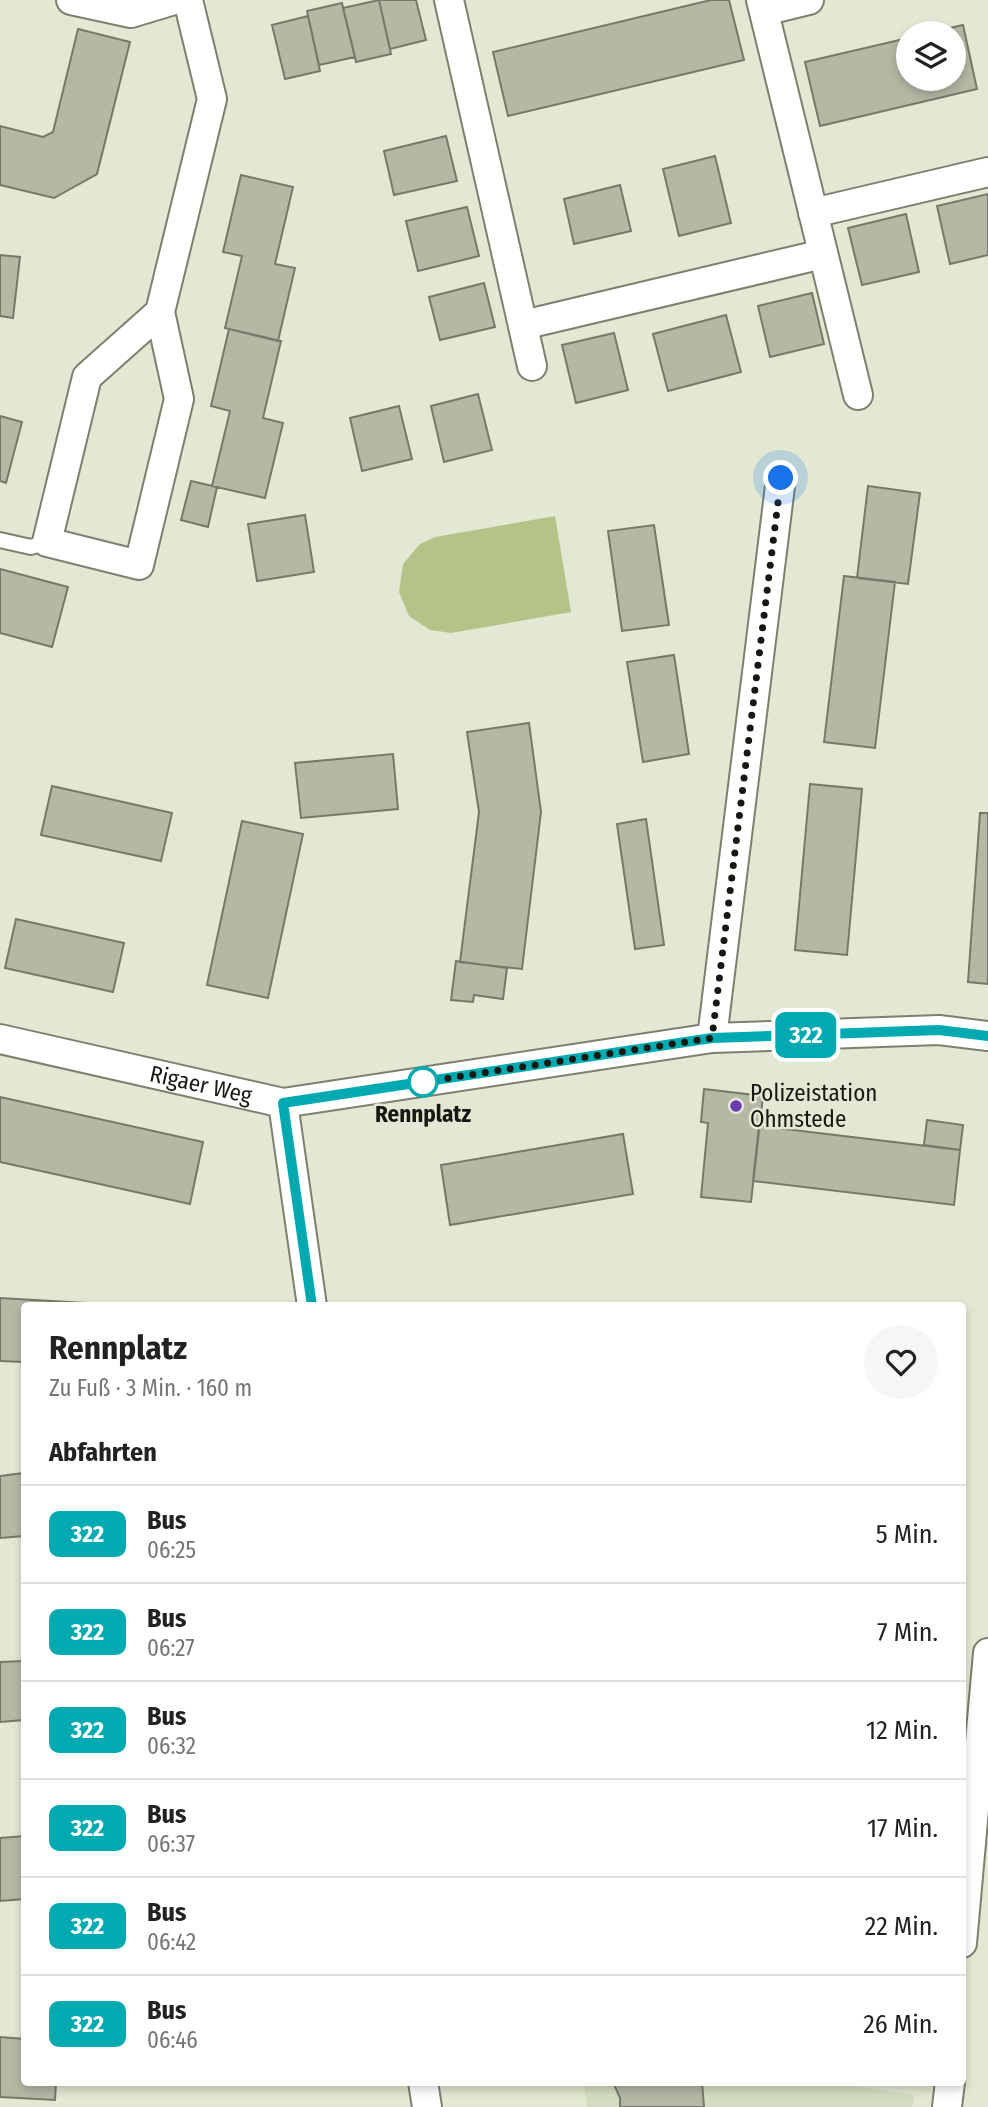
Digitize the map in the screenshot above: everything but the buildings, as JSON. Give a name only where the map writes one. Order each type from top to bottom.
[{"type":"street","points":[[71,0],[131,13],[174,0]]},
{"type":"street","points":[[160,312],[87,377],[47,542],[139,565],[179,399],[160,312],[212,99],[188,0]]},
{"type":"street","points":[[809,0],[762,5],[858,395]]},
{"type":"street","points":[[454,1],[533,366]]},
{"type":"street","points":[[813,213],[988,172]]},
{"type":"street","points":[[523,325],[823,254]]},
{"type":"street","points":[[712,1038],[781,478]]},
{"type":"street","name":"Rigaer Weg","points":[[0,1039],[283,1103],[712,1038],[939,1030],[988,1036]]},
{"type":"street","points":[[283,1103],[311,1302]]},
{"type":"street","points":[[966,1903],[986,1702],[988,1653]]},
{"type":"street","points":[[424,2086],[427,2107]]},
{"type":"street","points":[[947,2107],[950,2086]]},
{"type":"lane","points":[[0,540],[31,547],[47,542]]},
{"type":"shaded area","points":[[584,2086],[851,2086],[914,2095],[912,2107],[587,2107]]},
{"type":"green space","points":[[555,516],[571,612],[451,633],[430,630],[409,616],[399,592],[403,564],[420,544],[435,537]]},
{"type":"bus line","name":"322","points":[[311,1302],[283,1103],[712,1038],[939,1030],[988,1036]]},
{"type":"place","name":"Rennplatz","points":[[423,1082]]},
{"type":"place","name":"Polizeistation Ohmstede","points":[[736,1106]]},
{"type":"route","points":[[423,1082],[712,1038],[781,478]]}]
